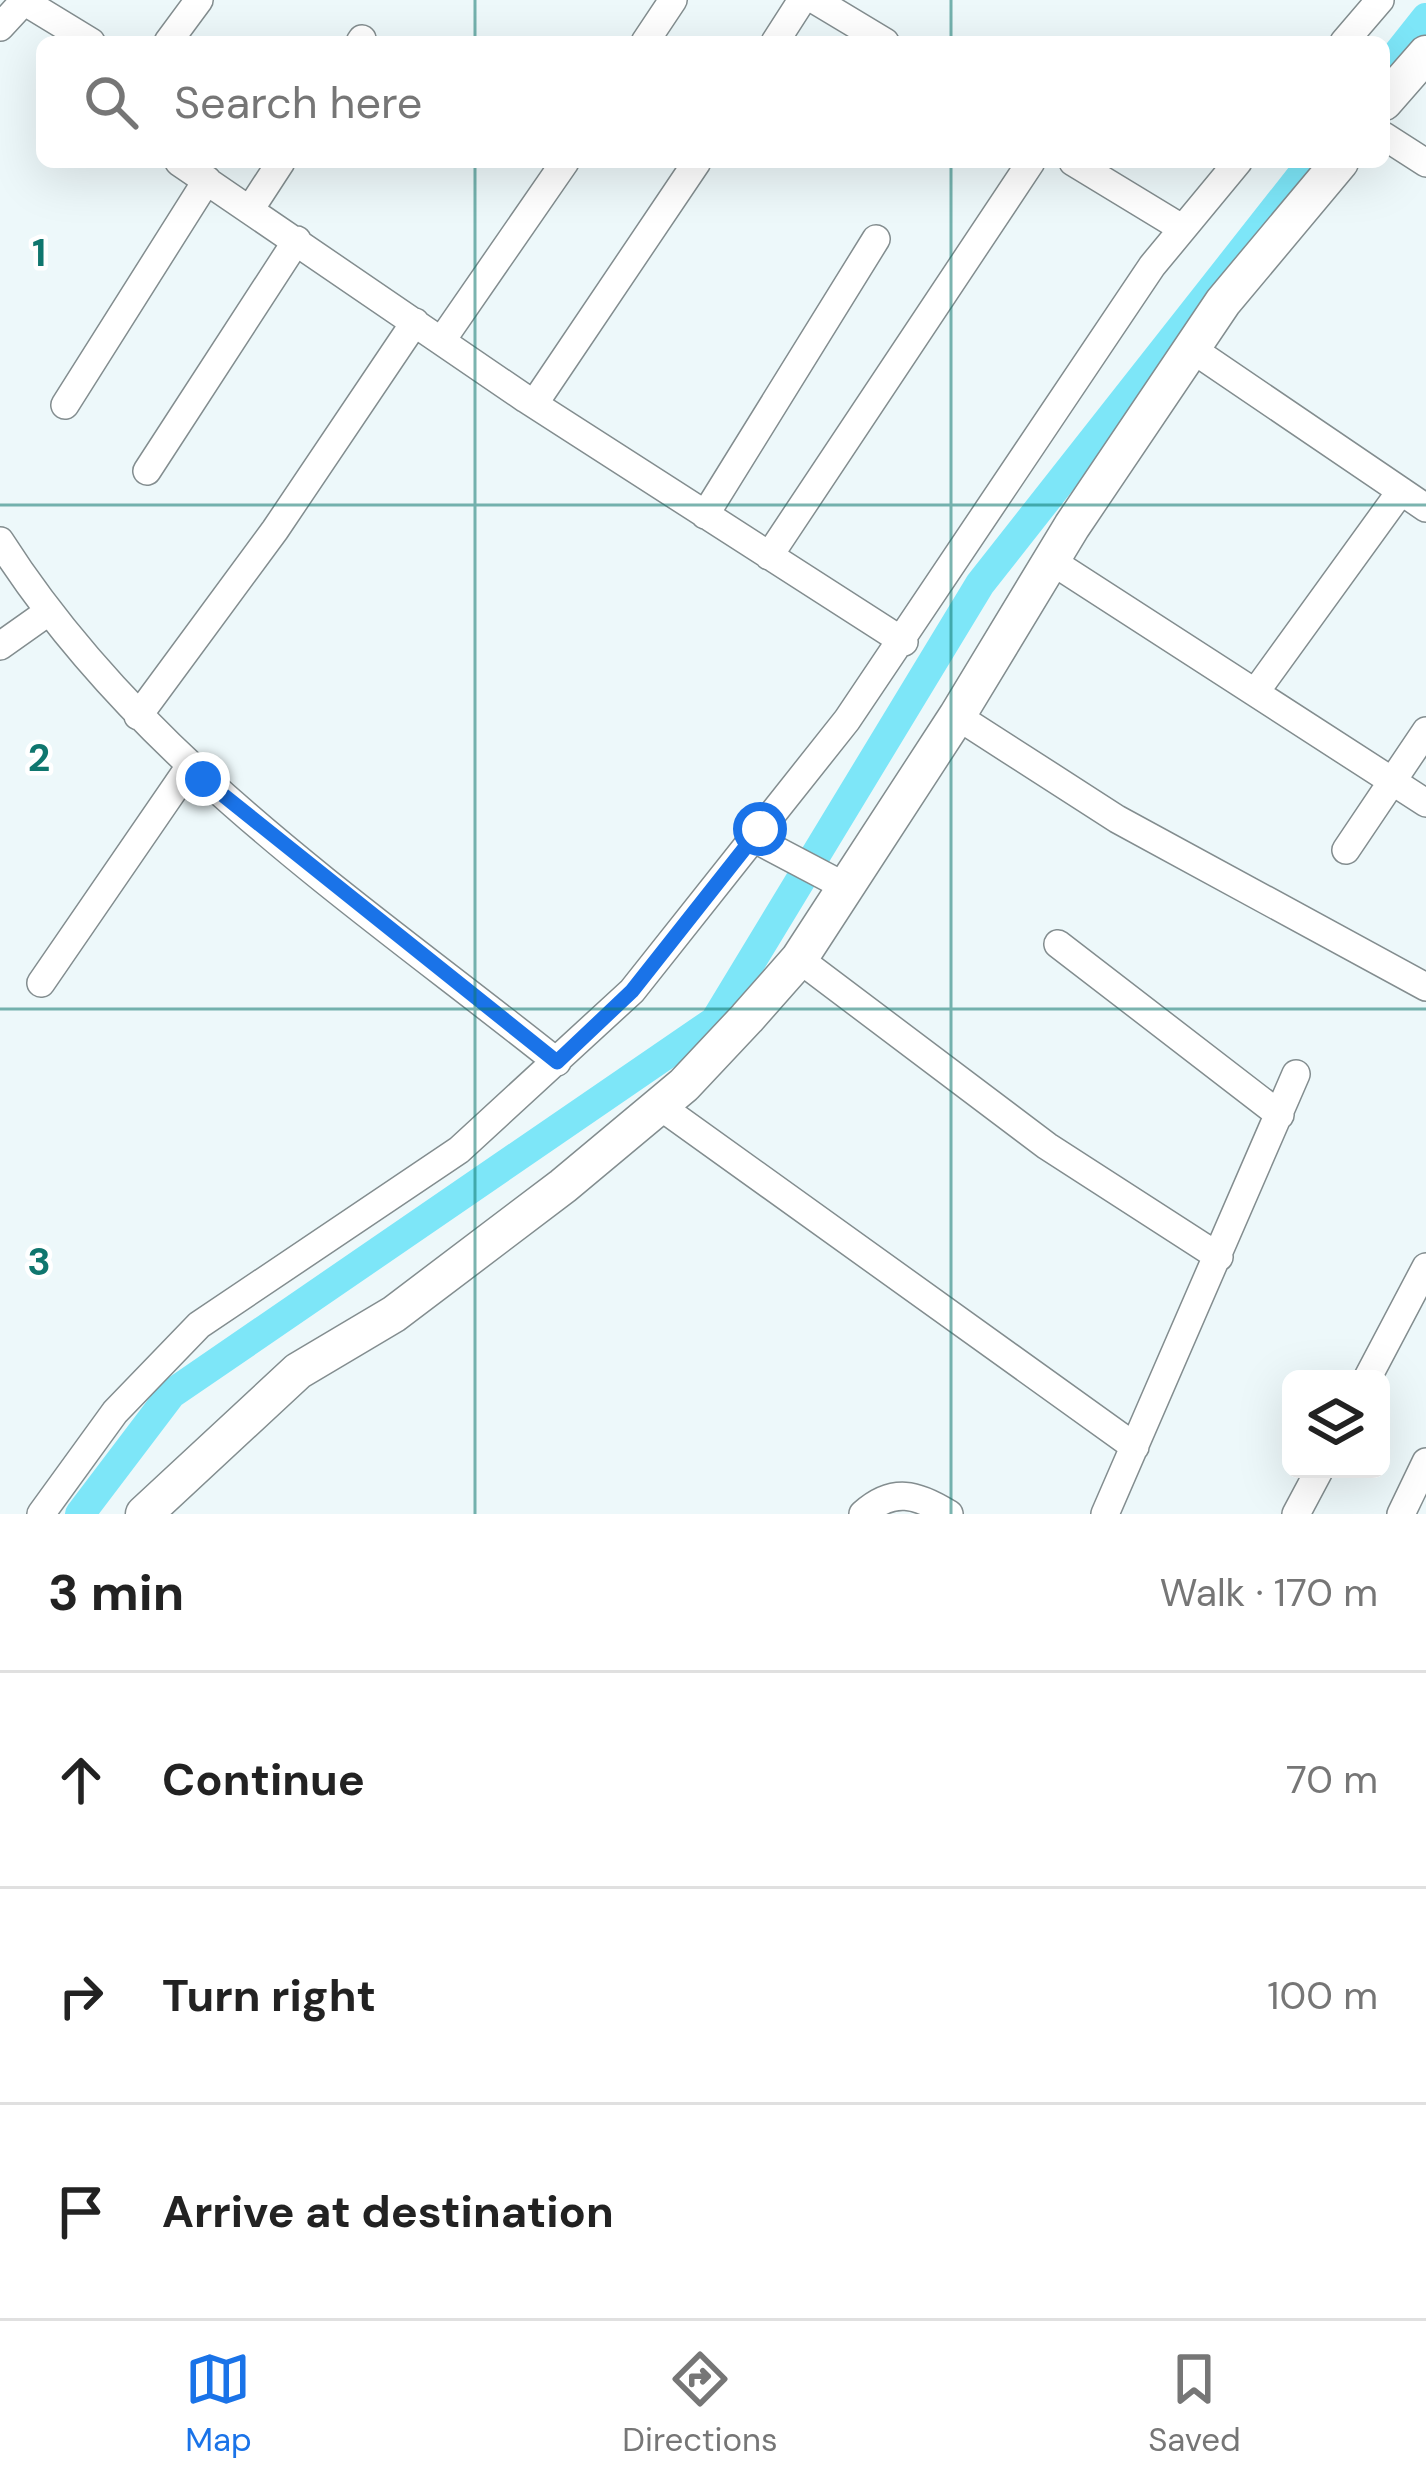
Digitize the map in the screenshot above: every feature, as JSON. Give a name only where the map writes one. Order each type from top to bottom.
[{"type":"street","points":[[0,27],[24,0],[81,36]]},
{"type":"street","points":[[172,36],[199,0]]},
{"type":"street","points":[[649,36],[673,0]]},
{"type":"street","points":[[779,36],[802,0]]},
{"type":"street","points":[[815,0],[875,36]]},
{"type":"street","points":[[1348,36],[1379,0]]},
{"type":"street","points":[[1390,94],[1426,54]]},
{"type":"street","points":[[1390,140],[1426,163]]},
{"type":"street","points":[[188,168],[705,515],[904,642]]},
{"type":"street","points":[[251,208],[277,168]]},
{"type":"street","points":[[442,340],[561,168]]},
{"type":"street","points":[[536,401],[693,168]]},
{"type":"street","points":[[769,556],[1027,168]]},
{"type":"street","points":[[1083,168],[1180,227]]},
{"type":"street","points":[[41,1514],[116,1412],[199,1325],[459,1150],[632,991],[904,642],[1180,227],[1233,168]]},
{"type":"street","points":[[144,1514],[298,1371],[394,1314],[659,1106],[799,959],[830,878],[957,716],[1223,302],[1335,168]]},
{"type":"street","points":[[65,405],[207,180]]},
{"type":"street","points":[[705,515],[876,239]]},
{"type":"street","points":[[147,471],[298,240]]},
{"type":"street","points":[[139,716],[275,530],[415,322]]},
{"type":"street","points":[[1192,349],[1426,508]]},
{"type":"street","points":[[1257,690],[1401,491]]},
{"type":"street","points":[[0,541],[48,612],[190,766],[557,1062]]},
{"type":"street","points":[[1053,562],[1426,803]]},
{"type":"street","points":[[0,646],[48,612]]},
{"type":"street","points":[[957,716],[1117,819],[1426,987]]},
{"type":"street","points":[[1346,850],[1426,731]]},
{"type":"street","points":[[41,983],[190,766]]},
{"type":"street","points":[[753,838],[830,878]]},
{"type":"street","points":[[1058,944],[1280,1115]]},
{"type":"street","points":[[799,959],[1047,1146],[1220,1257]]},
{"type":"street","points":[[1105,1514],[1296,1074]]},
{"type":"street","points":[[659,1106],[1135,1447]]},
{"type":"street","points":[[1372,1370],[1426,1267]]},
{"type":"street","points":[[1401,1514],[1426,1462]]},
{"type":"street","points":[[1296,1514],[1315,1478]]},
{"type":"street","points":[[863,1514],[890,1495],[911,1494],[949,1514]]},
{"type":"waterway","points":[[1390,63],[1426,18]]},
{"type":"waterway","points":[[80,1514],[171,1394],[715,1021],[980,584],[1307,168]]},
{"type":"route","points":[[203,779],[557,1062],[632,991],[760,829]]}]
